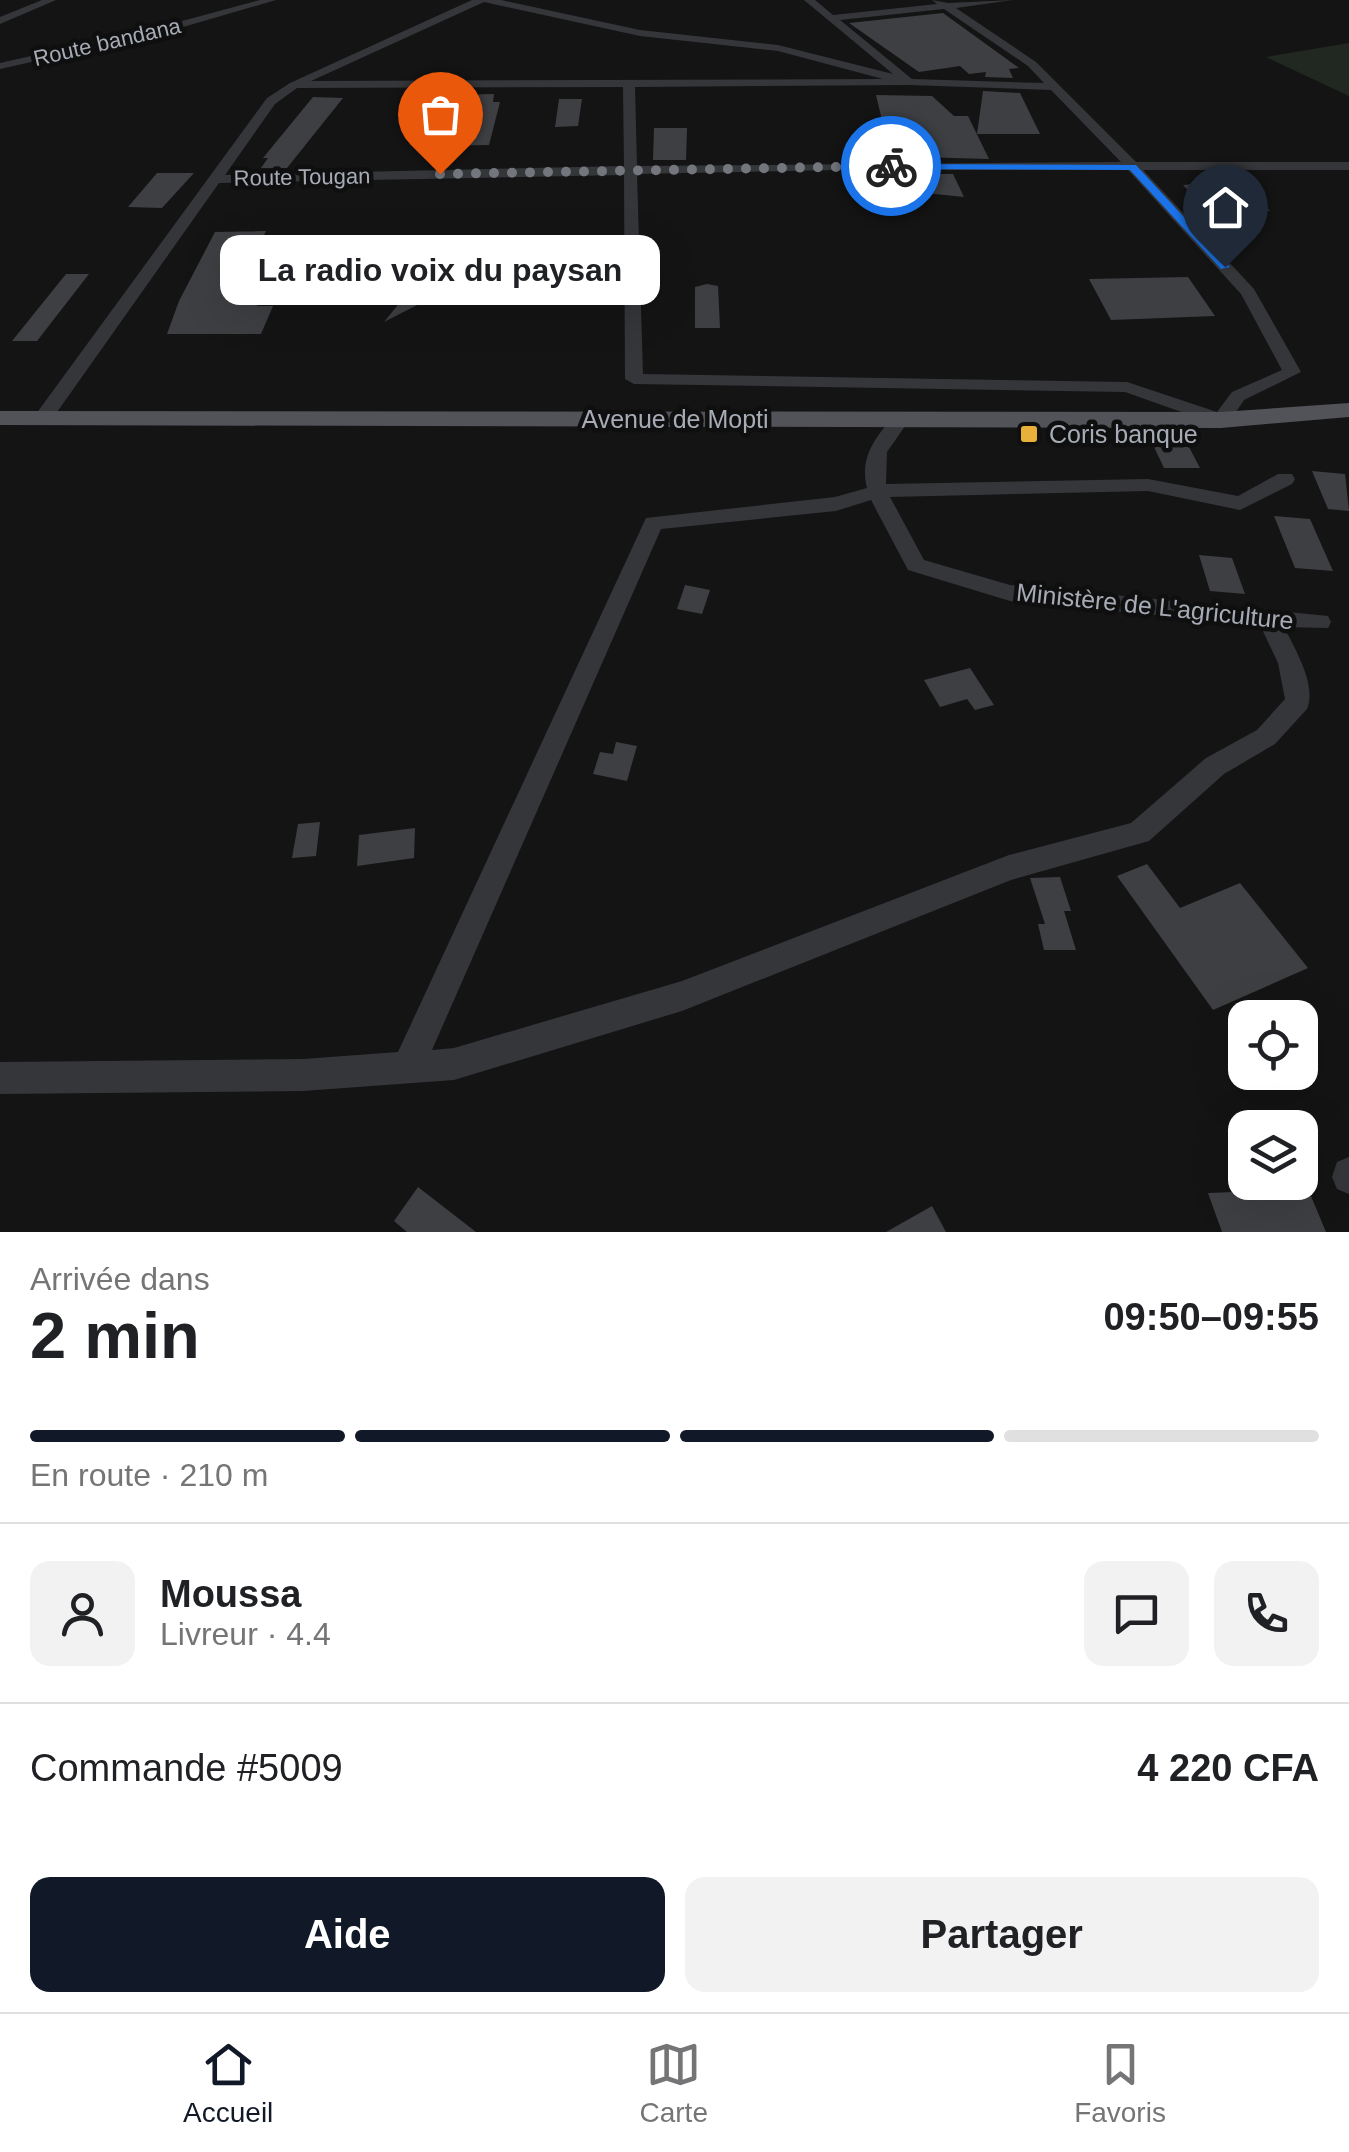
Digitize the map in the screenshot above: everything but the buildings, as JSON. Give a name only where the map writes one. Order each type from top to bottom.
[{"type":"main road","name":"Avenue de Mopti","points":[[0,418],[1221,420],[1349,410]]},
{"type":"street","points":[[0,21],[50,0]]},
{"type":"street","name":"Route bandana","points":[[0,66],[162,30],[271,0]]},
{"type":"street","points":[[42,418],[271,100],[294,85],[483,0],[640,33],[778,48],[909,82]]},
{"type":"street","points":[[809,0],[909,82]]},
{"type":"street","points":[[831,18],[942,3],[1008,0]]},
{"type":"street","points":[[629,84],[634,379],[1127,387],[1221,420],[1238,396],[1292,372],[1248,292],[1132,167],[1032,64],[942,3]]},
{"type":"street","points":[[294,85],[909,82],[1054,87]]},
{"type":"street","name":"Route Tougan","points":[[214,180],[628,169],[1349,166]]},
{"type":"street","points":[[878,492],[873,470],[877,452],[901,420]]},
{"type":"street","points":[[408,1067],[653,523],[836,504],[878,492],[1148,485],[1240,503],[1285,479]]},
{"type":"street","name":"Ministère de L'agriculture","points":[[878,492],[916,565],[1010,593],[1320,622]]},
{"type":"street","points":[[0,1078],[304,1075],[454,1064],[682,996],[1009,868],[1139,832],[1215,766],[1266,736],[1298,702],[1290,663],[1268,617]]},
{"type":"shaded area","points":[[1349,43],[1349,96],[1266,57]]},
{"type":"way so far","points":[[440,174],[891,166]]},
{"type":"place","name":"La radio voix du paysan","points":[[440,174]]},
{"type":"place","name":"Coris banque","points":[[1029,434]]},
{"type":"route","points":[[891,166],[1132,167],[1225,267]]}]
